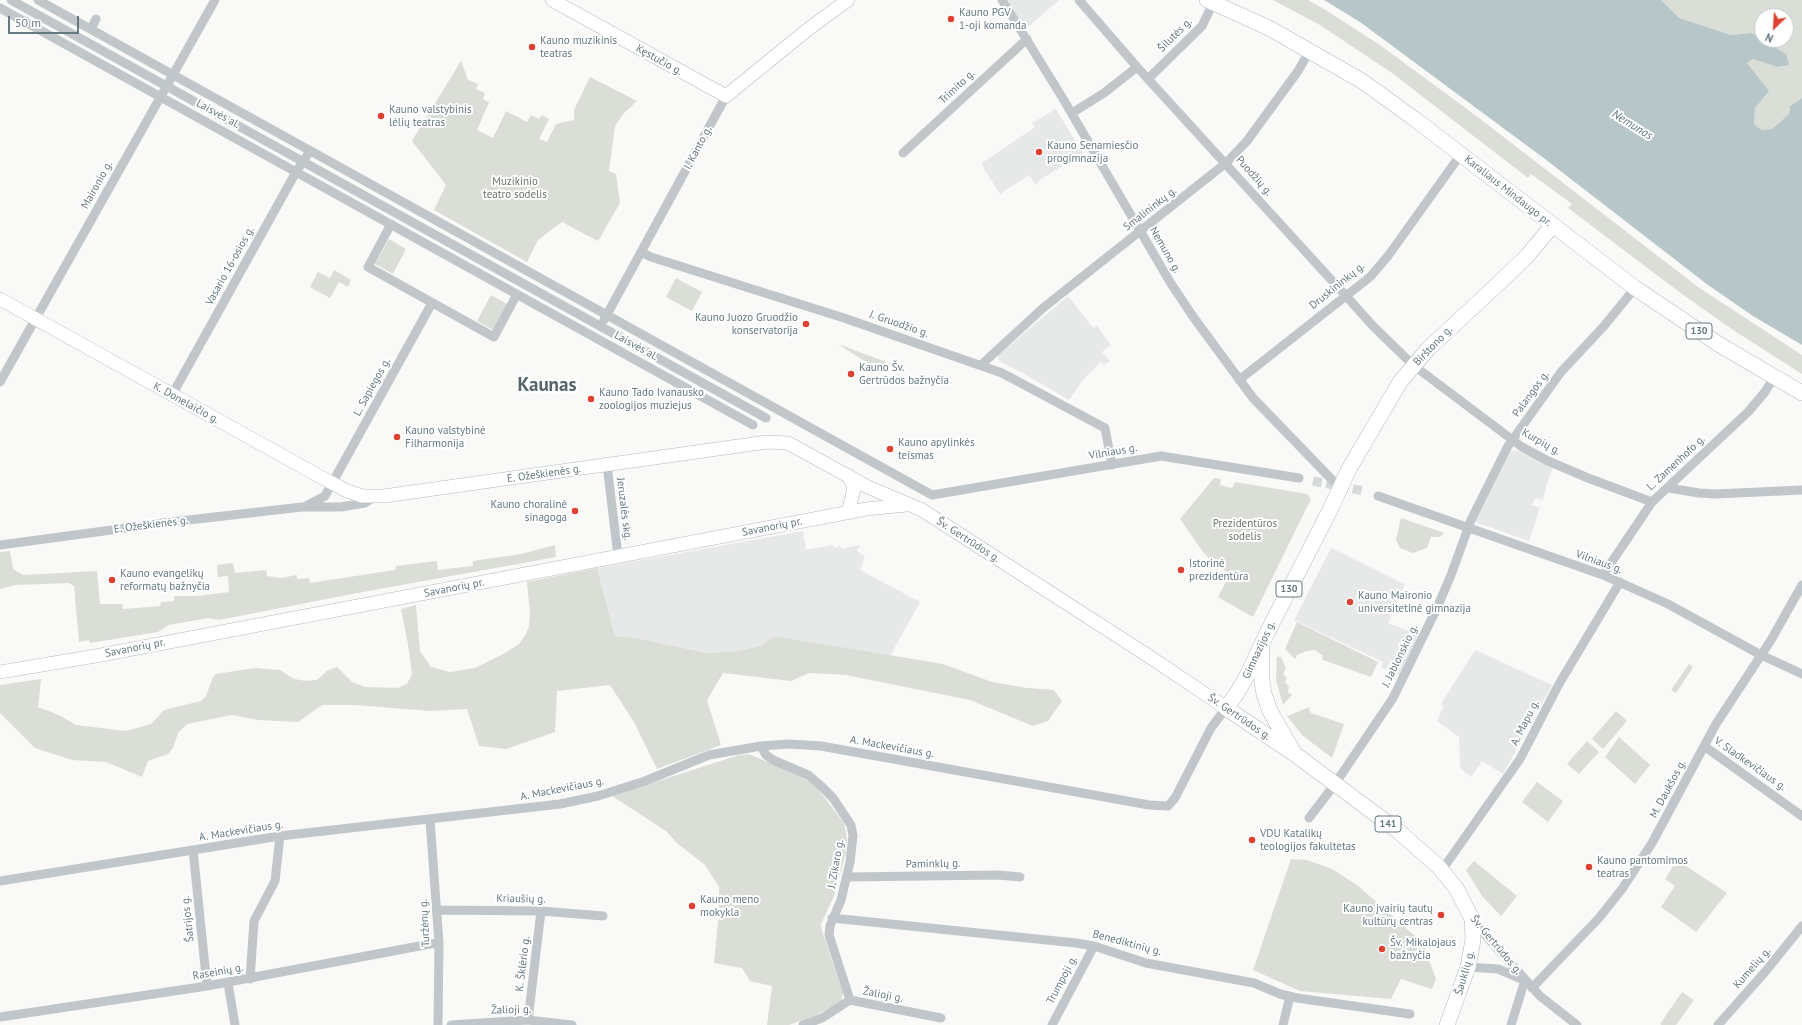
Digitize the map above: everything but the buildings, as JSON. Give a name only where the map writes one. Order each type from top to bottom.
[{"type":"main road","name":"Karaliaus Mindaugo pr.","points":[[1210,1],[1269,28],[1362,81],[1461,154],[1635,288],[1720,345],[1802,393]]},
{"type":"main road","name":"Birštono g.","points":[[1340,488],[1349,469],[1380,415],[1400,382],[1413,365],[1444,333],[1527,256],[1553,225]]},
{"type":"main road","name":"Gimnazijos g.","points":[[1226,708],[1242,687],[1340,488]]},
{"type":"main road","points":[[1262,644],[1262,682],[1264,694],[1270,711],[1296,755]]},
{"type":"main road","name":"Šv. Gertrūdos g.","points":[[1226,708],[1296,755],[1418,847],[1442,870],[1456,888],[1472,919]]},
{"type":"main road","name":"Šauklių g.","points":[[1447,1025],[1468,967],[1473,940],[1472,919]]},
{"type":"street","name":"Laisvės al.","points":[[11,0],[766,418]]},
{"type":"street","points":[[2,12],[11,0]]},
{"type":"street","name":"Laisvės al.","points":[[38,0],[310,151],[432,213],[525,265],[606,315],[932,495]]},
{"type":"street","name":"Maironio g.","points":[[0,382],[215,0]]},
{"type":"street","name":"Kęstučio g.","points":[[552,0],[726,96]]},
{"type":"street","name":"I. Kanto g.","points":[[595,337],[616,295],[726,96],[811,27],[848,0]]},
{"type":"street","name":"Nemuno g.","points":[[1002,0],[1072,113],[1140,232],[1181,299],[1238,380],[1278,425],[1340,488]]},
{"type":"street","name":"Puodžių g.","points":[[1079,0],[1136,67],[1226,163],[1373,326],[1413,365]]},
{"type":"street","name":"Šilutės g.","points":[[1148,79],[1202,26],[1210,1]]},
{"type":"street","name":"Laisvės al.","points":[[2,12],[217,128],[753,425]]},
{"type":"street","points":[[91,29],[96,19]]},
{"type":"street","name":"Trimito g.","points":[[902,153],[1027,39]]},
{"type":"street","name":"Smalininkų g.","points":[[981,365],[1043,308],[1226,163],[1247,141],[1298,71],[1310,50]]},
{"type":"street","points":[[1072,113],[1104,93],[1136,67]]},
{"type":"street","points":[[212,136],[217,128]]},
{"type":"street","name":"Vasario 16-osios g.","points":[[172,395],[287,187],[310,151]]},
{"type":"street","name":"Druskininkų g.","points":[[1238,380],[1370,277],[1388,256],[1461,154]]},
{"type":"street","points":[[419,240],[432,213]]},
{"type":"street","points":[[391,224],[368,267],[494,337],[514,292],[517,280],[525,265]]},
{"type":"street","name":"J. Gruodžio g.","points":[[641,252],[651,257],[851,320],[1002,373],[1031,387],[1105,428],[1112,464]]},
{"type":"street","name":"Palangos g.","points":[[1468,528],[1512,440],[1561,372],[1604,326],[1635,288]]},
{"type":"street","name":"K. Donelaičio g.","points":[[0,299],[333,484],[362,496],[375,497]]},
{"type":"street","name":"L. Sapiegos g.","points":[[333,484],[432,303]]},
{"type":"street","name":"Kurpių g.","points":[[1413,365],[1522,447],[1548,461],[1652,502]]},
{"type":"street","name":"L. Zamenhofo g.","points":[[1604,575],[1652,502],[1669,488],[1752,408],[1765,392],[1774,377]]},
{"type":"street","points":[[753,425],[758,399]]},
{"type":"street","points":[[753,425],[781,412]]},
{"type":"street","name":"E. Ožeškienės g.","points":[[0,545],[172,522],[302,507],[341,506],[365,503],[375,497],[767,442],[788,443],[849,476]]},
{"type":"street","name":"Vilniaus g.","points":[[932,495],[1161,456],[1299,478]]},
{"type":"street","name":"Jeruzalės skg.","points":[[606,465],[618,556]]},
{"type":"street","points":[[849,476],[908,505]]},
{"type":"street","points":[[848,513],[854,489],[849,476]]},
{"type":"street","name":"E. Ožeškienės g.","points":[[302,507],[325,496],[333,484]]},
{"type":"street","points":[[1669,488],[1715,494],[1802,490]]},
{"type":"street","name":"Vilniaus g.","points":[[1378,496],[1604,575],[1685,612],[1762,655],[1802,674]]},
{"type":"street","name":"Savanorių pr.","points":[[0,672],[109,653],[848,513],[908,505]]},
{"type":"street","name":"Šv. Gertrūdos g.","points":[[908,505],[922,510],[1150,656],[1226,708]]},
{"type":"street","name":"J. Jablonskio g.","points":[[1309,818],[1335,784],[1392,698],[1440,601],[1468,528]]},
{"type":"street","name":"A. Mapu g.","points":[[1442,870],[1520,759],[1559,684],[1620,582]]},
{"type":"street","name":"M. Daukšos g.","points":[[1532,988],[1599,918],[1622,889],[1652,843],[1716,724],[1762,655],[1802,585]]},
{"type":"street","name":"Gimnazijos g.","points":[[1168,806],[1175,798],[1211,728],[1226,708]]},
{"type":"street","name":"A. Mackevičiaus g.","points":[[0,881],[280,836],[430,820],[582,800],[645,781],[710,754],[761,746],[794,744],[821,746],[1149,805],[1168,806]]},
{"type":"street","name":"J. Zikaro g.","points":[[761,746],[766,755],[773,760],[808,775],[820,785],[844,814],[851,825],[853,836],[847,877],[841,900],[832,918],[829,934],[850,1000]]},
{"type":"street","name":"V. Sladkevičiaus g.","points":[[1704,746],[1802,816]]},
{"type":"street","name":"Turžėnų g.","points":[[430,820],[438,910],[438,1025]]},
{"type":"street","points":[[250,979],[254,921],[275,881],[280,836]]},
{"type":"street","name":"Šatrijos g.","points":[[193,850],[207,986]]},
{"type":"street","name":"Paminklų g.","points":[[847,877],[999,875],[1020,877]]},
{"type":"street","name":"Kriaušių g.","points":[[438,910],[541,911],[603,916]]},
{"type":"street","name":"K. Šklėrio g.","points":[[528,1020],[541,911]]},
{"type":"street","name":"Benediktinių g.","points":[[832,918],[1061,941],[1094,946],[1146,963],[1254,983],[1280,994],[1410,1014]]},
{"type":"street","name":"Šv. Gertrūdos g.","points":[[1472,919],[1532,988],[1545,1001],[1577,1025]]},
{"type":"street","name":"Kumelių g.","points":[[1718,1025],[1765,972],[1802,926]]},
{"type":"street","name":"Raseinių g.","points":[[0,1017],[228,983],[439,943]]},
{"type":"street","name":"Trumpoji g.","points":[[1052,1025],[1094,946]]},
{"type":"street","name":"Šv. Gertrūdos g.","points":[[1468,967],[1498,970],[1525,980]]},
{"type":"street","points":[[1511,1025],[1525,980]]},
{"type":"street","points":[[228,983],[236,1025]]},
{"type":"street","points":[[1284,1025],[1290,996]]},
{"type":"street","name":"Žalioji g.","points":[[803,1025],[822,1018],[850,1000],[941,1018]]},
{"type":"street","name":"Žalioji g.","points":[[451,1025],[528,1020],[572,1025]]},
{"type":"shaded area","points":[[1008,0],[1059,0],[1025,30]]},
{"type":"shaded area","name":"Kauno Senamiesčio progimnazija","points":[[1056,109],[1083,154],[1041,179],[1036,185],[1029,175],[1000,194],[984,169],[982,163],[1035,127],[1032,123]]},
{"type":"shaded area","points":[[1068,296],[1093,328],[1097,326],[1111,345],[1102,352],[1110,361],[1104,365],[1101,362],[1084,379],[1069,400],[999,361],[998,355]]},
{"type":"shaded area","points":[[1516,450],[1553,467],[1543,500],[1535,498],[1532,505],[1540,508],[1529,541],[1475,522],[1511,451]]},
{"type":"shaded area","points":[[803,531],[806,550],[833,545],[834,548],[841,546],[841,549],[860,545],[857,551],[865,556],[860,570],[920,602],[890,656],[774,636],[760,646],[737,651],[707,653],[636,638],[615,636],[597,568]]},
{"type":"shaded area","name":"Kauno Maironio universitetinė gimnazija","points":[[1331,548],[1405,584],[1388,623],[1420,635],[1400,676],[1381,667],[1383,662],[1294,620]]},
{"type":"shaded area","points":[[1475,650],[1552,685],[1503,774],[1482,761],[1471,777],[1460,768],[1459,737],[1437,721],[1444,706],[1441,704]]},
{"type":"green space","points":[[1273,0],[1308,0],[1380,45],[1479,118],[1698,287],[1802,355],[1802,374],[1733,330],[1678,291],[1568,208],[1572,204],[1531,174],[1528,178],[1392,73],[1320,25]]},
{"type":"green space","points":[[1661,0],[1802,0],[1802,98],[1790,106],[1789,114],[1772,129],[1762,130],[1754,124],[1755,108],[1747,63],[1753,59],[1777,67],[1786,54],[1776,48],[1794,48],[1794,8],[1754,8],[1754,34],[1752,33],[1731,35],[1678,18]]},
{"type":"green space","name":"Muzikinio teatro sodelis","points":[[461,61],[468,80],[478,84],[476,89],[485,93],[483,99],[489,102],[477,130],[493,138],[506,111],[527,122],[531,115],[539,119],[542,115],[549,119],[539,139],[547,142],[556,124],[574,120],[574,110],[590,77],[637,101],[624,113],[615,126],[609,171],[616,174],[620,203],[598,241],[562,222],[538,240],[527,262],[434,210],[446,185],[412,141]]},
{"type":"green space","points":[[389,239],[406,249],[393,274],[375,264]]},
{"type":"green space","points":[[334,270],[351,280],[348,287],[339,282],[330,298],[310,287],[318,272],[330,278]]},
{"type":"green space","points":[[676,278],[702,292],[692,311],[666,297]]},
{"type":"green space","points":[[491,295],[507,304],[493,330],[477,321]]},
{"type":"green space","points":[[838,344],[886,362],[884,364],[869,364]]},
{"type":"green space","name":"Prezidentūros sodelis","points":[[1214,478],[1221,479],[1220,485],[1232,488],[1235,482],[1307,494],[1311,499],[1253,617],[1218,597],[1230,574],[1216,565],[1203,552],[1180,519]]},
{"type":"green space","points":[[1401,518],[1444,533],[1440,537],[1431,537],[1427,548],[1413,553],[1400,548],[1396,540]]},
{"type":"green space","points":[[555,545],[556,557],[219,620],[208,618],[169,625],[158,632],[90,643],[89,640],[79,642],[74,586],[69,583],[15,585],[0,589],[0,552],[10,551],[13,569],[23,575],[97,571],[100,604],[122,604],[123,609],[160,606],[161,602],[174,601],[174,596],[197,596],[229,592],[228,576],[218,577],[217,565],[233,563],[235,573],[266,570],[267,576],[281,578],[297,575],[297,579],[309,578],[310,583],[395,570],[396,566],[437,561],[438,570],[473,566],[473,561],[521,554]]},
{"type":"green space","points":[[597,568],[615,636],[636,638],[707,653],[737,651],[760,646],[774,636],[943,664],[992,682],[1027,688],[1054,690],[1062,701],[1048,721],[1033,726],[970,700],[846,675],[809,673],[791,681],[723,673],[707,700],[721,745],[657,769],[634,722],[610,685],[557,691],[555,732],[506,749],[479,746],[467,709],[430,711],[355,705],[322,705],[298,722],[258,720],[232,715],[187,724],[178,733],[173,748],[168,754],[148,761],[142,777],[106,762],[72,760],[35,748],[0,713],[0,685],[41,679],[38,707],[59,715],[76,725],[126,731],[151,724],[164,710],[201,701],[206,696],[213,677],[216,674],[255,668],[280,670],[294,679],[306,681],[317,680],[327,671],[337,667],[352,682],[365,687],[398,688],[407,684],[412,674],[401,609],[416,605],[420,651],[431,667],[450,672],[475,668],[519,644],[526,634],[529,626],[530,614],[527,582]]},
{"type":"green space","points":[[1297,622],[1378,662],[1371,677],[1323,660],[1322,655],[1315,650],[1306,651],[1297,655],[1295,659],[1285,649]]},
{"type":"green space","points":[[1277,655],[1281,657],[1286,668],[1283,674],[1287,678],[1285,682],[1289,687],[1288,692],[1292,695],[1283,705],[1276,680]]},
{"type":"green space","points":[[1689,664],[1693,667],[1676,693],[1671,690]]},
{"type":"green space","points":[[1310,707],[1309,710],[1311,713],[1344,724],[1332,758],[1302,735],[1287,716]]},
{"type":"green space","points":[[1616,711],[1627,721],[1603,749],[1592,739]]},
{"type":"green space","points":[[1619,737],[1650,765],[1635,784],[1605,757]]},
{"type":"green space","points":[[1587,741],[1599,752],[1579,774],[1567,764]]},
{"type":"green space","points":[[749,754],[802,777],[817,788],[844,823],[847,838],[846,853],[834,896],[821,924],[843,993],[841,1002],[814,1016],[789,1025],[767,1025],[772,986],[750,981],[742,968],[714,963],[719,911],[719,887],[705,865],[678,844],[666,831],[612,796],[739,755]]},
{"type":"green space","points":[[1537,782],[1563,801],[1548,822],[1522,802]]},
{"type":"green space","points":[[1291,859],[1307,860],[1332,869],[1357,885],[1423,943],[1436,979],[1432,989],[1401,979],[1391,999],[1300,991],[1253,970]]},
{"type":"green space","points":[[1677,860],[1727,893],[1696,932],[1661,907],[1675,886],[1665,879]]},
{"type":"green space","points":[[1474,861],[1517,896],[1501,916],[1482,896],[1466,870]]},
{"type":"green space","points":[[1682,992],[1694,1000],[1676,1025],[1660,1024]]},
{"type":"water","name":"Nemunas","points":[[1324,0],[1661,0],[1679,18],[1731,35],[1752,33],[1754,34],[1754,48],[1776,48],[1786,54],[1789,65],[1777,67],[1753,59],[1747,63],[1769,91],[1755,108],[1754,124],[1762,130],[1772,129],[1789,114],[1790,106],[1802,98],[1802,345],[1753,316],[1708,285],[1545,159],[1360,22]]},
{"type":"tunnel","points":[[1313,481],[1364,491]]},
{"type":"place","name":"Kauno PGV 1-oji komanda","points":[[951,19]]},
{"type":"place","name":"Kauno muzikinis teatras","points":[[532,47]]},
{"type":"place","name":"Kauno valstybinis lėlių teatras","points":[[381,116]]},
{"type":"place","name":"Kauno Senamiesčio progimnazija","points":[[1039,152]]},
{"type":"place","name":"Kauno Juozo Gruodžio konservatorija","points":[[806,324]]},
{"type":"place","name":"Kauno Šv. Gertrūdos bažnyčia","points":[[851,374]]},
{"type":"place","name":"Kauno Tado Ivanausko zoologijos muziejus","points":[[591,399]]},
{"type":"place","name":"Kauno valstybinė Filharmonija","points":[[397,437]]},
{"type":"place","name":"Kauno apylinkės teismas","points":[[890,449]]},
{"type":"place","name":"Kauno choralinė sinagoga","points":[[575,511]]},
{"type":"place","name":"Istorinė prezidentūra","points":[[1181,570]]},
{"type":"place","name":"Kauno evangelikų reformatų bažnyčia","points":[[112,580]]},
{"type":"place","name":"Kauno Maironio universitetinė gimnazija","points":[[1350,602]]},
{"type":"place","name":"VDU Katalikų teologijos fakultetas","points":[[1252,840]]},
{"type":"place","name":"Kauno pantomimos teatras","points":[[1589,867]]},
{"type":"place","name":"Kauno meno mokykla","points":[[692,906]]},
{"type":"place","name":"Kauno įvairių tautų kultūrų centras","points":[[1441,915]]},
{"type":"place","name":"Šv. Mikalojaus bažnyčia","points":[[1382,949]]},
{"type":"district","name":"Kaunas","points":[[547,386]]}]
